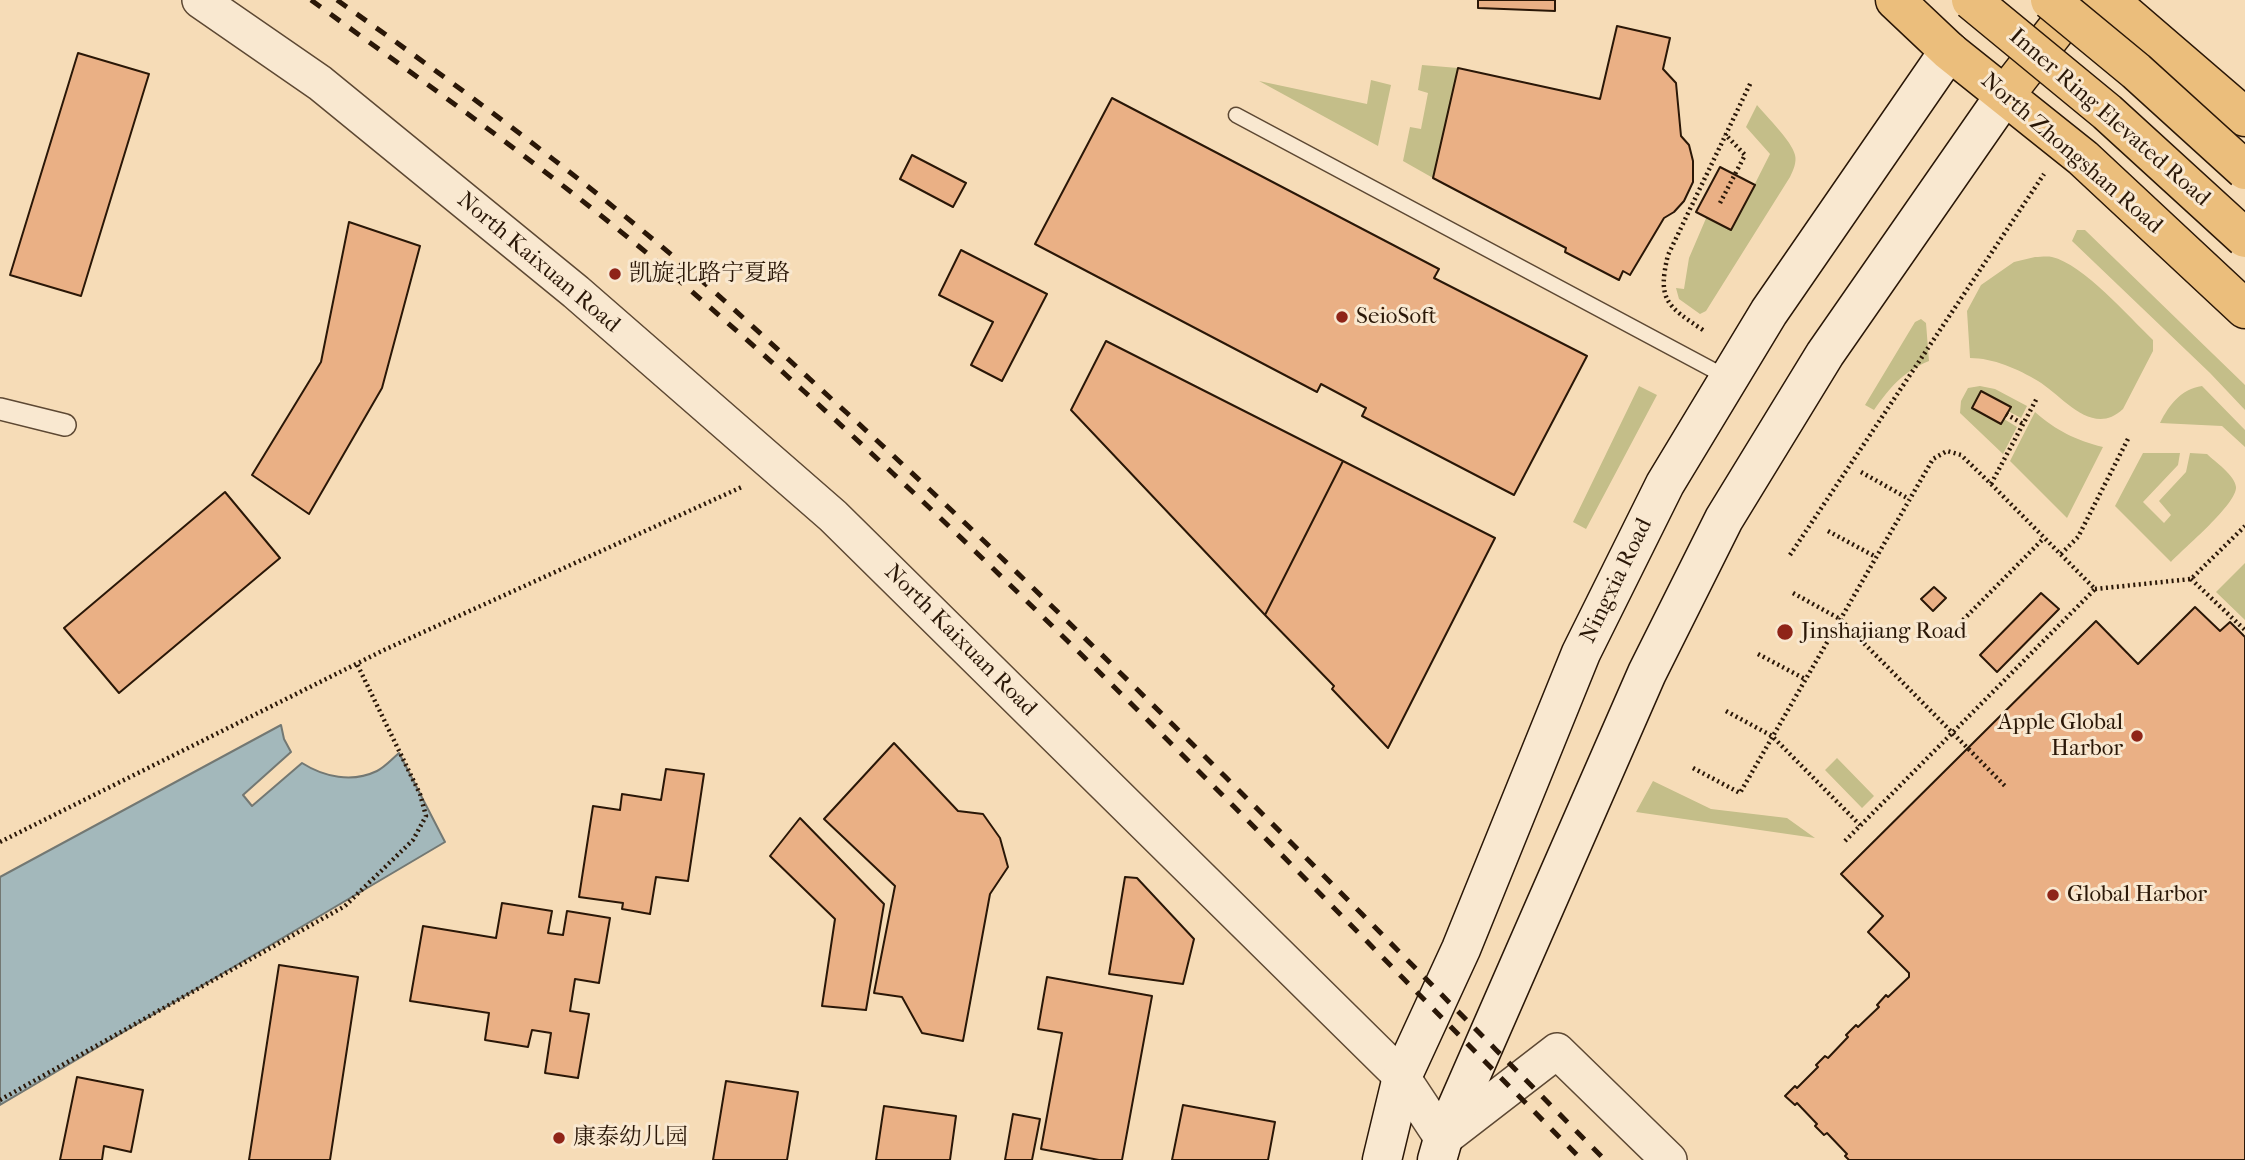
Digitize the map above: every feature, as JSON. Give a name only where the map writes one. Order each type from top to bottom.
[{"type":"main road","name":"North Zhongshan Road","points":[[1895,0],[1949,51],[2064,143],[2245,309]]},
{"type":"main road","name":"Inner Ring Elevated Road","points":[[1971,0],[2107,112],[2245,238]]},
{"type":"main road","points":[[1949,51],[1991,0]]},
{"type":"main road","points":[[2050,0],[2136,71],[2245,170]]},
{"type":"main road","points":[[1440,1149],[1647,673],[1724,519],[1825,354],[2005,95],[2080,0]]},
{"type":"main road","points":[[2109,0],[2245,117]]},
{"type":"main road","name":"Ningxia Road","points":[[1382,1160],[1402,1077],[1461,949],[1581,653],[1665,484],[1769,312],[1949,51]]},
{"type":"street","name":"North Kaixuan Road","points":[[200,0],[331,92],[576,292],[833,516],[1402,1077],[1440,1149]]},
{"type":"street","points":[[0,410],[65,425]]},
{"type":"street","points":[[1440,1149],[1556,1051],[1669,1160]]},
{"type":"lane","points":[[1236,115],[1729,379]]},
{"type":"path","points":[[1703,330],[1674,310],[1668,302],[1663,274],[1668,255],[1751,82]]},
{"type":"path","points":[[1720,203],[1745,155],[1725,134]]},
{"type":"path","points":[[1790,555],[2064,143]]},
{"type":"path","points":[[1991,484],[2037,398]]},
{"type":"path","points":[[2006,414],[2023,424]]},
{"type":"path","points":[[2061,554],[2078,537],[2129,437]]},
{"type":"path","points":[[1693,768],[1740,793],[1933,459],[1947,451],[1961,455],[2095,589]]},
{"type":"path","points":[[0,842],[357,663],[780,470]]},
{"type":"path","points":[[1861,472],[1910,499]]},
{"type":"path","points":[[1845,841],[2095,589],[2192,579],[2245,526]]},
{"type":"path","points":[[1828,531],[1876,557]]},
{"type":"path","points":[[1963,620],[2044,538]]},
{"type":"path","points":[[2192,579],[2245,630]]},
{"type":"path","points":[[1793,593],[1840,619],[2007,786]]},
{"type":"path","points":[[1758,654],[1805,680]]},
{"type":"path","points":[[0,1100],[345,906],[413,840],[426,816],[420,794],[357,663]]},
{"type":"path","points":[[1726,712],[1772,736],[1860,825]]},
{"type":"shaded area","points":[[1422,65],[1458,68],[1433,178],[1403,161],[1410,127],[1421,129],[1428,93],[1418,90]]},
{"type":"shaded area","points":[[1371,80],[1391,85],[1378,146],[1259,81],[1367,104]]},
{"type":"shaded area","points":[[1757,105],[1793,149],[1794,166],[1790,177],[1706,311],[1700,314],[1679,299],[1676,288],[1684,289],[1689,258],[1707,216],[1732,229],[1770,154],[1746,127]]},
{"type":"shaded area","points":[[2077,230],[2085,230],[2245,385],[2245,410],[2072,241]]},
{"type":"shaded area","points":[[2035,257],[2052,257],[2077,270],[2105,292],[2153,340],[2153,351],[2123,409],[2111,417],[2089,417],[2022,372],[1996,362],[1970,358],[1967,311],[1981,285],[2014,262]]},
{"type":"shaded area","points":[[1921,319],[1926,323],[1929,361],[1898,381],[1874,410],[1865,405],[1915,322]]},
{"type":"shaded area","points":[[1639,386],[1657,395],[1586,529],[1573,522]]},
{"type":"shaded area","points":[[1980,386],[1995,389],[2027,406],[2021,418],[2008,411],[2010,406],[1982,391],[1972,408],[2001,424],[2004,419],[2017,427],[2003,454],[1960,413],[1961,401],[1968,388]]},
{"type":"shaded area","points":[[2202,386],[2245,430],[2245,447],[2222,426],[2160,423],[2176,399]]},
{"type":"shaded area","points":[[2035,412],[2067,434],[2103,447],[2067,518],[2010,461]]},
{"type":"shaded area","points":[[2143,453],[2180,453],[2178,465],[2143,502],[2164,523],[2171,515],[2159,501],[2186,472],[2190,453],[2207,454],[2235,482],[2234,495],[2228,504],[2171,562],[2115,506]]},
{"type":"shaded area","points":[[2245,563],[2245,620],[2216,592]]},
{"type":"shaded area","points":[[281,725],[291,752],[243,795],[252,806],[302,763],[329,775],[358,777],[380,769],[399,753],[445,842],[0,1105],[0,877]]},
{"type":"shaded area","points":[[1837,758],[1874,796],[1862,808],[1825,770]]},
{"type":"shaded area","points":[[1653,781],[1711,809],[1787,818],[1815,838],[1636,812]]},
{"type":"building","points":[[1478,0],[1555,0],[1555,11],[1478,8]]},
{"type":"building","points":[[1617,26],[1670,38],[1663,69],[1676,83],[1681,136],[1689,145],[1693,161],[1693,182],[1684,201],[1664,218],[1630,275],[1623,271],[1619,280],[1565,252],[1566,248],[1433,178],[1458,68],[1600,99]]},
{"type":"building","points":[[78,53],[149,74],[81,296],[10,275]]},
{"type":"building","name":"SeioSoft","points":[[1112,98],[1439,269],[1434,278],[1587,356],[1514,495],[1362,416],[1366,408],[1321,384],[1317,392],[1035,244]]},
{"type":"building","points":[[912,155],[966,183],[953,207],[900,179]]},
{"type":"building","points":[[1720,167],[1755,185],[1731,230],[1696,212]]},
{"type":"building","points":[[349,222],[420,246],[382,388],[309,514],[252,475],[321,362]]},
{"type":"building","points":[[961,250],[1047,294],[1002,381],[971,365],[993,322],[939,295]]},
{"type":"building","points":[[1106,341],[1343,461],[1265,615],[1071,410]]},
{"type":"building","points":[[1981,391],[2011,407],[2001,424],[1972,408]]},
{"type":"building","points":[[1343,461],[1495,538],[1388,748],[1332,689],[1334,686],[1265,615]]},
{"type":"building","points":[[225,492],[280,558],[119,693],[64,628]]},
{"type":"building","points":[[1934,587],[1946,598],[1933,611],[1921,599]]},
{"type":"building","points":[[2041,593],[2059,609],[1997,672],[1980,655]]},
{"type":"building","name":"Global Harbor","points":[[2195,607],[2220,631],[2230,622],[2245,637],[2245,1160],[1849,1160],[1845,1156],[1847,1154],[1827,1133],[1824,1135],[1815,1126],[1817,1124],[1797,1103],[1795,1105],[1785,1096],[1818,1067],[1816,1065],[1825,1056],[1828,1058],[1848,1037],[1846,1035],[1879,1007],[1877,1005],[1909,977],[1909,973],[1868,932],[1883,916],[1841,874],[2096,621],[2138,664]]},
{"type":"building","points":[[894,743],[958,811],[983,814],[1000,838],[1008,867],[990,894],[963,1041],[922,1033],[902,997],[874,993],[895,886],[824,819]]},
{"type":"building","points":[[666,769],[704,774],[688,881],[656,877],[650,914],[622,909],[623,903],[579,897],[593,806],[620,810],[622,794],[661,800]]},
{"type":"building","points":[[800,818],[884,904],[866,1010],[822,1006],[835,919],[770,856]]},
{"type":"building","points":[[1125,877],[1137,878],[1194,939],[1183,984],[1109,974]]},
{"type":"building","points":[[502,903],[552,911],[548,933],[563,935],[567,911],[610,918],[599,983],[575,979],[570,1011],[589,1014],[578,1078],[545,1073],[551,1033],[532,1030],[528,1047],[485,1040],[489,1013],[410,1001],[423,926],[496,938]]},
{"type":"building","points":[[279,965],[358,977],[330,1160],[249,1160]]},
{"type":"building","points":[[1047,977],[1152,996],[1122,1160],[1099,1160],[1041,1149],[1062,1033],[1038,1029]]},
{"type":"building","points":[[77,1077],[143,1090],[131,1152],[104,1146],[102,1160],[60,1160]]},
{"type":"building","points":[[726,1081],[798,1092],[787,1160],[713,1160]]},
{"type":"building","points":[[1183,1105],[1275,1122],[1268,1160],[1172,1160]]},
{"type":"building","points":[[884,1106],[956,1116],[950,1160],[876,1160]]},
{"type":"building","points":[[1013,1114],[1040,1119],[1032,1160],[1005,1160]]},
{"type":"railway","points":[[311,0],[598,213],[806,393],[920,499],[1144,716],[1582,1160]]},
{"type":"railway","points":[[337,0],[563,167],[694,274],[752,326],[945,504],[1136,688],[1605,1160]]},
{"type":"place","name":"凯旋北路宁夏路","points":[[615,274]]},
{"type":"place","name":"SeioSoft","points":[[1342,317]]},
{"type":"place","name":"Jinshajiang Road","points":[[1785,632]]},
{"type":"place","name":"Apple Global Harbor","points":[[2137,736]]},
{"type":"place","name":"Global Harbor","points":[[2053,895]]},
{"type":"place","name":"康泰幼儿园","points":[[559,1138]]}]
